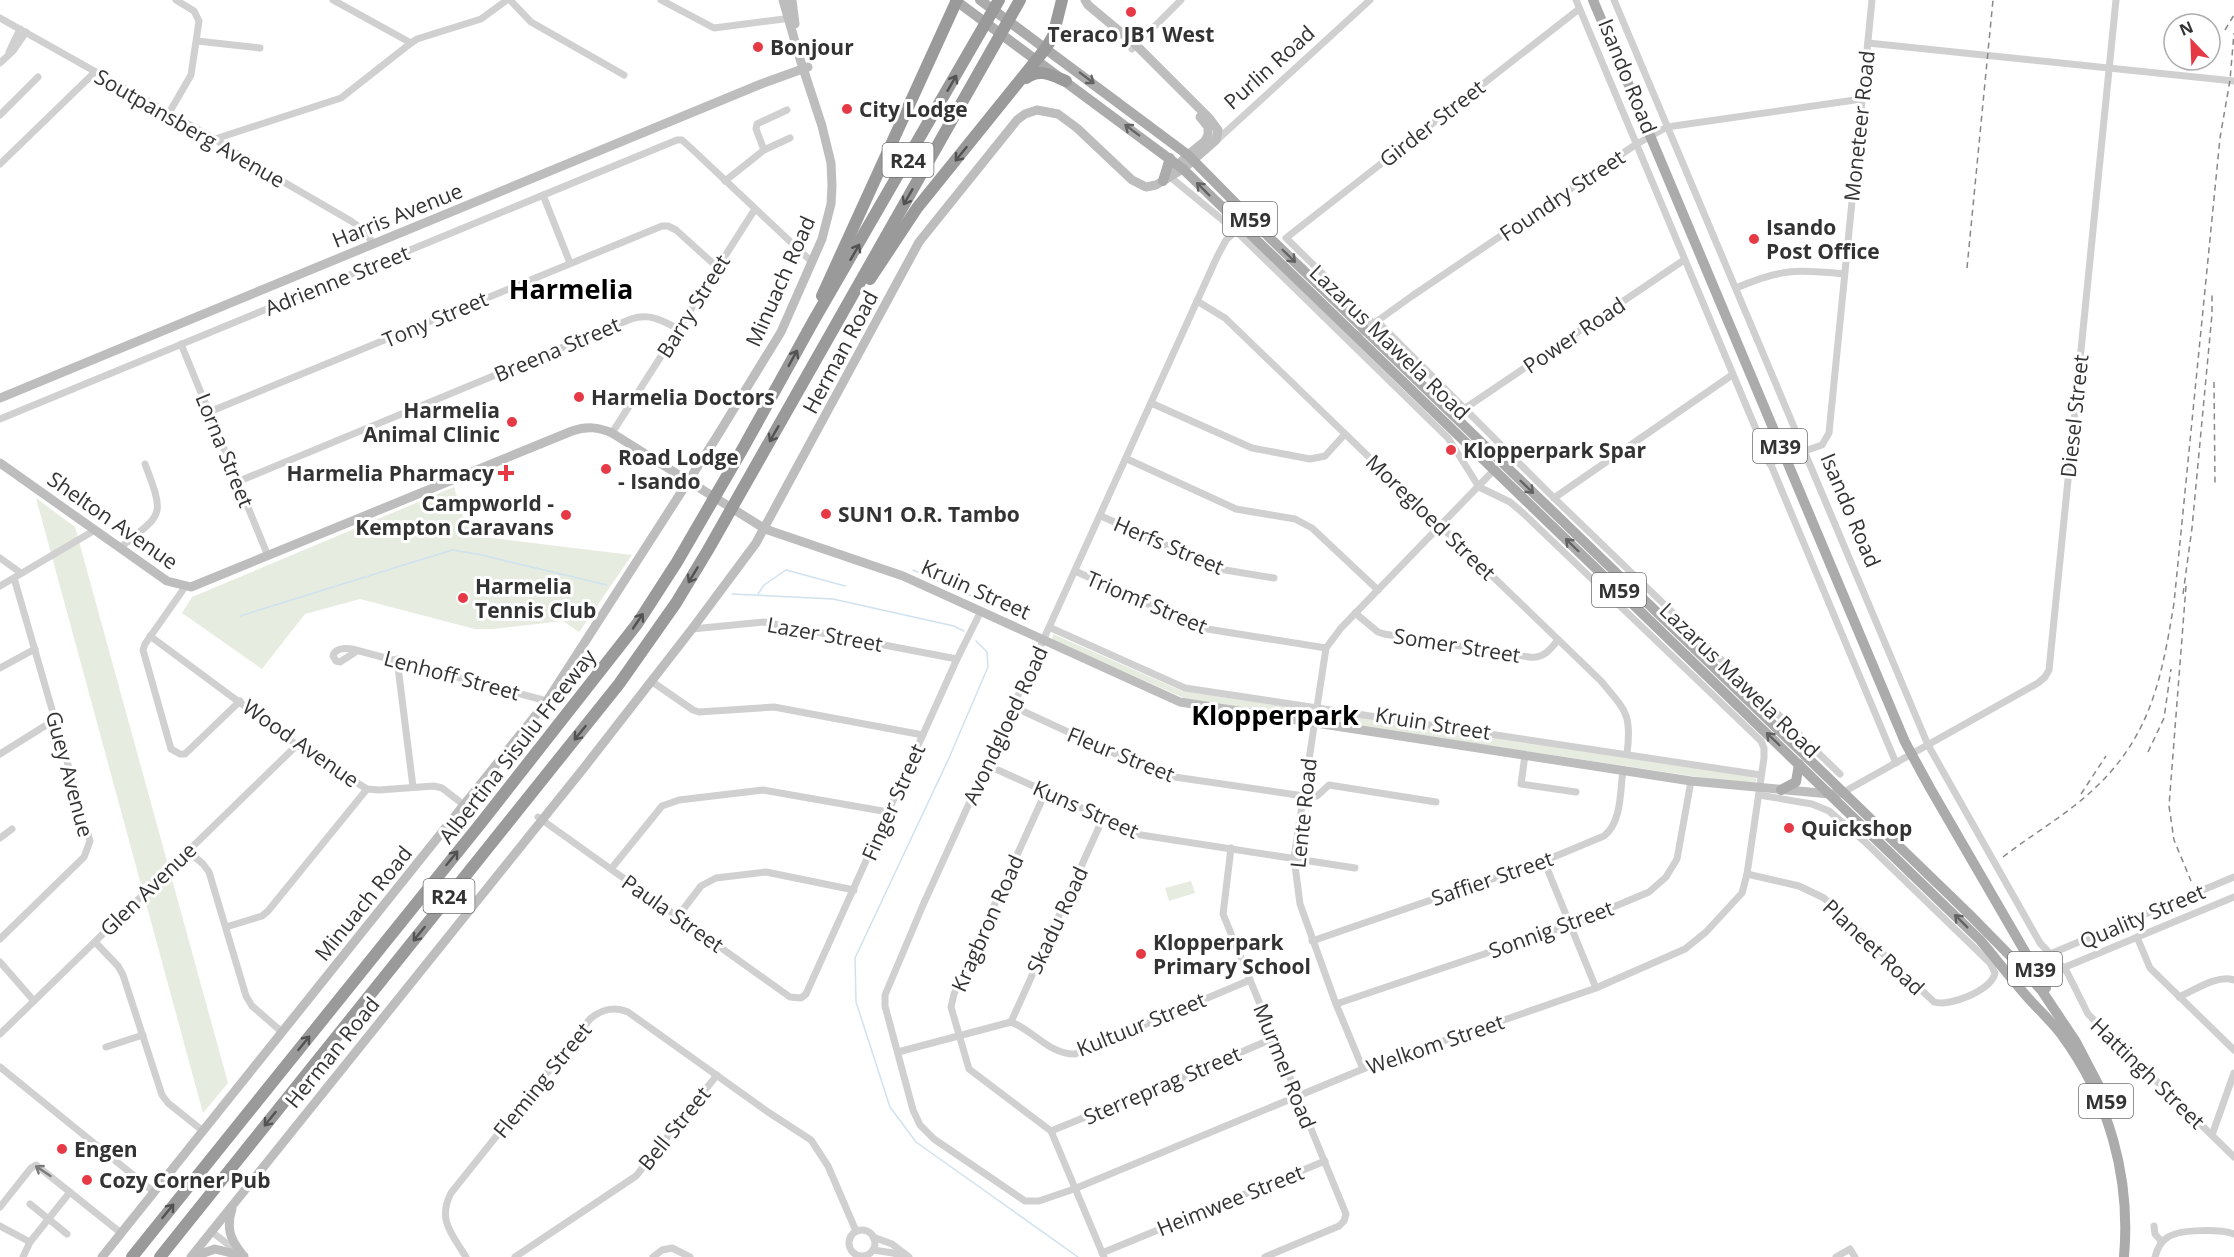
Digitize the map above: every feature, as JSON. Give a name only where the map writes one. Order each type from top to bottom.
[{"type":"highway","points":[[814,320],[827,284],[914,98],[956,0]]},
{"type":"highway","name":"Albertina Sisulu Freeway","points":[[132,1257],[603,668],[642,615],[723,482],[999,0]]},
{"type":"highway","name":"Albertina Sisulu Freeway","points":[[160,1257],[619,684],[676,603],[1020,0]]},
{"type":"highway","points":[[845,310],[862,290],[917,208],[1046,48],[1054,32],[1062,0]]},
{"type":"highway","points":[[1014,89],[1030,75],[1039,72],[1066,81]]},
{"type":"main road","points":[[783,0],[790,18]]},
{"type":"main road","points":[[790,18],[792,0]]},
{"type":"main road","name":"Lazarus Mawela Road","points":[[956,0],[1177,164],[1368,328],[1494,470],[1969,928],[2043,1013],[2073,1052],[2095,1090],[2111,1130],[2124,1192],[2126,1229],[2124,1257]]},
{"type":"main road","name":"Lazarus Mawela Road","points":[[980,0],[1191,158],[1368,328],[1478,439],[2021,967],[2062,1018],[2102,1091],[2119,1140],[2129,1203],[2129,1257]]},
{"type":"main road","points":[[1085,0],[1127,39],[1208,127],[1205,141],[1191,158]]},
{"type":"main road","points":[[1093,0],[1098,12]]},
{"type":"main road","name":"Isando Road","points":[[1593,0],[1911,754],[2062,1018]]},
{"type":"main road","name":"Minuach Road","points":[[102,1257],[547,701],[776,342],[826,226],[832,186],[831,163],[790,18]]},
{"type":"main road","points":[[1134,47],[1213,122],[1218,130],[1216,140]]},
{"type":"main road","name":"Harris Avenue","points":[[0,398],[806,70]]},
{"type":"main road","name":"Herman Road","points":[[192,1257],[501,870],[505,860],[580,766],[591,757],[692,629],[765,529],[919,242],[1017,120],[1037,110],[1058,114],[1077,128],[1132,180],[1149,187],[1167,178],[1177,164],[1191,158]]},
{"type":"main road","name":"Purlin Road","points":[[1191,158],[1216,140]]},
{"type":"main road","points":[[1167,178],[1177,164]]},
{"type":"main road","name":"Shelton Avenue","points":[[0,463],[167,581],[185,587],[204,583],[572,431],[591,427],[612,433],[765,529]]},
{"type":"main road","points":[[1478,439],[1491,458],[1494,470]]},
{"type":"main road","name":"Kruin Street","points":[[765,529],[874,565],[1045,639],[1174,700],[1192,705],[1691,781],[1760,790],[1842,793]]},
{"type":"main road","points":[[1780,790],[1796,782],[1799,764]]},
{"type":"main road","name":"Isando Road","points":[[2006,922],[2021,967]]},
{"type":"main road","name":"M39","points":[[2021,967],[2043,1013]]},
{"type":"main road","points":[[234,1204],[229,1220],[229,1230],[232,1241],[243,1256]]},
{"type":"main road","points":[[192,1257],[215,1249],[243,1256]]},
{"type":"street","points":[[169,113],[191,75],[199,21],[192,10],[176,0]]},
{"type":"street","points":[[333,0],[411,43]]},
{"type":"street","points":[[215,139],[341,98],[417,39],[481,19],[509,0],[531,22],[624,75]]},
{"type":"street","points":[[661,0],[714,28],[790,18]]},
{"type":"street","points":[[1134,47],[1181,0]]},
{"type":"street","name":"Purlin Road","points":[[1216,140],[1370,0]]},
{"type":"street","name":"Isando Road","points":[[1576,0],[1896,763]]},
{"type":"street","name":"Isando Road","points":[[1614,0],[1928,745],[2040,943],[2050,954]]},
{"type":"street","name":"Moneteer Road","points":[[1769,463],[1822,445],[1826,442],[1829,433],[1872,0]]},
{"type":"street","name":"Diesel Street","points":[[1842,793],[2038,683],[2049,670],[2116,0]]},
{"type":"street","name":"Girder Street","points":[[1368,328],[1286,238],[1579,9]]},
{"type":"street","name":"Soutpansberg Avenue","points":[[0,18],[215,139],[251,163],[351,221],[363,230],[374,244]]},
{"type":"street","points":[[0,63],[13,51],[23,31]]},
{"type":"street","points":[[197,41],[260,48]]},
{"type":"street","points":[[1868,43],[2234,81]]},
{"type":"street","points":[[0,164],[95,72]]},
{"type":"street","points":[[0,115],[38,77]]},
{"type":"street","name":"Foundry Street","points":[[1368,328],[1635,145],[1667,127],[1862,99]]},
{"type":"street","points":[[764,150],[756,124],[787,110]]},
{"type":"street","points":[[790,138],[764,150],[725,181],[812,262]]},
{"type":"street","name":"Adrienne Street","points":[[0,419],[674,141],[684,141],[725,181]]},
{"type":"street","points":[[1167,178],[1236,231],[1448,438],[1479,487]]},
{"type":"street","points":[[543,195],[570,263]]},
{"type":"street","name":"Barry Street","points":[[612,433],[754,209]]},
{"type":"street","name":"Tony Street","points":[[209,412],[665,226],[676,230],[717,267]]},
{"type":"street","name":"Avondgloed Road","points":[[1012,1193],[922,1128],[913,1110],[885,1006],[887,987],[1197,301],[1226,240],[1236,231]]},
{"type":"street","name":"Power Road","points":[[1464,409],[1684,260]]},
{"type":"street","points":[[1736,288],[1759,278],[1787,271],[1844,274]]},
{"type":"street","name":"Moregloed Street","points":[[1197,301],[1220,314],[1601,681],[1623,709],[1629,725],[1627,754]]},
{"type":"street","name":"Breena Street","points":[[237,482],[639,316],[653,317],[678,329]]},
{"type":"street","points":[[1368,328],[1464,409],[1840,774]]},
{"type":"street","name":"Lorna Street","points":[[181,344],[268,556]]},
{"type":"street","points":[[1554,498],[1732,375]]},
{"type":"street","points":[[1151,403],[1252,448],[1310,459],[1325,456],[1345,434]]},
{"type":"street","points":[[1127,459],[1236,509],[1295,519],[1305,523],[1378,591]]},
{"type":"street","points":[[120,548],[150,524],[158,510],[158,498],[145,464]]},
{"type":"street","name":"Lente Road","points":[[1363,1068],[1312,940],[1299,899],[1294,858],[1326,648],[1355,613],[1494,470]]},
{"type":"street","name":"Welkom Street","points":[[1012,1193],[1025,1201],[1035,1202],[1074,1189],[1363,1068],[1596,988],[1674,955],[1690,945],[1737,900],[1744,887],[1747,874],[1760,790],[1765,753],[1761,741],[1523,513],[1510,502],[1479,487]]},
{"type":"street","name":"Herfs Street","points":[[1101,516],[1219,569],[1274,578]]},
{"type":"street","points":[[0,586],[95,530]]},
{"type":"street","points":[[0,558],[21,573]]},
{"type":"street","name":"Triomf Street","points":[[1075,572],[1201,628],[1326,648]]},
{"type":"street","name":"Guey Avenue","points":[[0,939],[84,857],[90,846],[90,838],[14,578]]},
{"type":"street","points":[[185,587],[144,646],[144,658],[169,744],[174,752],[180,754],[188,752],[240,701]]},
{"type":"street","name":"Finger Street","points":[[806,994],[957,659],[981,611]]},
{"type":"street","name":"Somer Street","points":[[1355,613],[1378,632],[1384,634],[1528,657],[1536,658],[1545,654],[1558,640]]},
{"type":"street","name":"Lazer Street","points":[[692,629],[757,622],[771,623],[957,659]]},
{"type":"street","name":"Kruin Street","points":[[1051,628],[1185,688],[1761,775]]},
{"type":"street","name":"Wood Avenue","points":[[150,636],[297,745],[367,789],[428,785],[438,787],[464,805]]},
{"type":"street","points":[[0,668],[35,649]]},
{"type":"street","name":"Lenhoff Street","points":[[357,651],[397,659],[547,701]]},
{"type":"street","points":[[397,659],[413,787]]},
{"type":"street","points":[[651,681],[699,712],[774,707],[923,735]]},
{"type":"street","name":"Fleur Street","points":[[1014,707],[1161,775],[1304,796]]},
{"type":"street","points":[[0,754],[56,720]]},
{"type":"street","name":"Glen Avenue","points":[[0,1034],[297,745]]},
{"type":"street","points":[[1525,755],[1521,784],[1576,792]]},
{"type":"street","name":"Kuns Street","points":[[987,765],[1140,835],[1355,868]]},
{"type":"street","name":"Saffier Street","points":[[1312,940],[1544,861],[1604,836],[1611,831],[1617,814],[1623,770]]},
{"type":"street","name":"Sonnig Street","points":[[1336,1004],[1569,925],[1649,892],[1666,877],[1680,851],[1691,781]]},
{"type":"street","points":[[1304,796],[1317,795],[1329,785],[1436,802]]},
{"type":"street","points":[[226,927],[262,916],[268,911],[367,789]]},
{"type":"street","points":[[611,869],[662,806],[678,800],[763,790],[888,812]]},
{"type":"street","name":"Planeet Road","points":[[1747,874],[1799,886],[1824,898],[1934,1002],[1943,1004],[1952,1002],[1990,984],[1994,976],[1994,969],[1990,963],[1829,811],[1760,790]]},
{"type":"street","name":"Kragbron Road","points":[[1046,791],[952,1000],[959,1037],[967,1065],[972,1073],[1051,1131]]},
{"type":"street","name":"Paula Street","points":[[540,818],[790,997],[799,999],[806,994]]},
{"type":"street","name":"Skadu Road","points":[[1011,1022],[1103,818]]},
{"type":"street","points":[[0,838],[12,829]]},
{"type":"street","name":"Murmel Road","points":[[1232,848],[1223,913],[1346,1212],[1345,1220],[1339,1226],[1265,1257]]},
{"type":"street","points":[[188,851],[208,869],[248,1001],[282,1032]]},
{"type":"street","points":[[1544,861],[1596,988]]},
{"type":"street","points":[[678,916],[701,886],[716,878],[766,872],[854,890]]},
{"type":"street","name":"Quality Street","points":[[2050,954],[2234,877]]},
{"type":"street","points":[[2063,968],[2234,897]]},
{"type":"street","points":[[2137,937],[2150,968],[2234,1050]]},
{"type":"street","points":[[95,942],[122,971],[162,1095],[168,1103],[203,1131]]},
{"type":"street","name":"Hattingh Street","points":[[2050,954],[2070,977],[2088,1014],[2234,1156]]},
{"type":"street","points":[[0,962],[34,1001]]},
{"type":"street","points":[[2180,996],[2218,980],[2228,978],[2234,980]]},
{"type":"street","name":"Kultuur Street","points":[[1011,1022],[1057,1051],[1075,1054],[1250,980]]},
{"type":"street","name":"Fleming Street","points":[[466,1257],[446,1222],[444,1213],[451,1193],[595,1015],[612,1009],[628,1012],[811,1140],[822,1155],[856,1232]]},
{"type":"street","points":[[898,1052],[1011,1022]]},
{"type":"street","points":[[106,1047],[143,1035]]},
{"type":"street","name":"Sterreprag Street","points":[[1051,1131],[1174,1082],[1274,1038]]},
{"type":"street","points":[[0,1067],[154,1192]]},
{"type":"street","points":[[2212,1135],[2234,1073]]},
{"type":"street","name":"Bell Street","points":[[514,1257],[639,1173],[717,1076]]},
{"type":"street","points":[[1051,1131],[1103,1255]]},
{"type":"street","name":"Heimwee Street","points":[[1103,1255],[1325,1161]]},
{"type":"street","points":[[0,1207],[34,1165],[122,1233]]},
{"type":"street","points":[[23,1257],[30,1242],[70,1192]]},
{"type":"street","points":[[30,1204],[67,1234]]},
{"type":"street","points":[[0,1226],[30,1242]]},
{"type":"street","points":[[2154,1226],[2155,1234],[2162,1242]]},
{"type":"street","points":[[2155,1257],[2157,1249],[2169,1236],[2210,1230],[2234,1234]]},
{"type":"street","points":[[845,1257],[850,1249],[849,1239],[856,1232],[866,1231],[873,1237],[892,1244],[907,1257]]},
{"type":"street","points":[[212,1232],[243,1256]]},
{"type":"street","points":[[850,1249],[860,1257],[868,1255],[875,1244],[873,1237]]},
{"type":"street","points":[[652,1257],[662,1250],[672,1248],[690,1257]]},
{"type":"street","points":[[1836,1257],[1850,1249],[1855,1257]]},
{"type":"street","points":[[873,1250],[893,1252],[907,1257]]},
{"type":"shaded area","points":[[454,487],[464,519],[476,536],[632,555],[579,632],[563,621],[475,629],[360,599],[305,614],[262,669],[182,613],[192,597]]},
{"type":"shaded area","points":[[36,498],[75,527],[228,1083],[203,1113]]},
{"type":"shaded area","points":[[1053,634],[1182,691],[1309,710],[1312,714],[1308,718],[1191,701],[1052,640]]},
{"type":"shaded area","points":[[1325,712],[1757,779],[1755,783],[1732,782],[1325,721],[1320,715]]},
{"type":"shaded area","points":[[1191,881],[1195,893],[1169,901],[1165,888]]},
{"type":"waterway","points":[[240,616],[452,550],[607,585]]},
{"type":"waterway","points":[[758,594],[764,585],[786,570],[845,586]]},
{"type":"waterway","points":[[913,570],[983,601]]},
{"type":"waterway","points":[[732,594],[833,599],[954,626],[964,631]]},
{"type":"waterway","points":[[976,641],[987,652],[988,667],[949,758],[855,958],[856,1002],[890,1107],[916,1142],[1078,1257]]},
{"type":"railway","points":[[1967,268],[1993,0]]},
{"type":"railway","points":[[2225,30],[2234,15]]},
{"type":"railway","points":[[2003,857],[2074,806],[2099,784],[2118,762],[2134,740],[2146,716],[2163,663],[2174,603],[2220,138],[2230,80],[2234,33]]},
{"type":"railway","points":[[2183,594],[2192,528],[2212,293]]},
{"type":"railway","points":[[2214,382],[2215,484]]},
{"type":"railway","points":[[2186,586],[2169,806],[2174,840],[2191,881]]},
{"type":"railway","points":[[2148,752],[2164,718],[2171,669]]},
{"type":"railway","points":[[2081,794],[2106,756]]},
{"type":"place","name":"Teraco JB1 West","points":[[1131,12]]},
{"type":"place","name":"Bonjour","points":[[758,47]]},
{"type":"place","name":"City Lodge","points":[[847,109]]},
{"type":"place","name":"Isando Post Office","points":[[1754,239]]},
{"type":"place","name":"Harmelia Doctors","points":[[579,397]]},
{"type":"place","name":"Harmelia Animal Clinic","points":[[512,422]]},
{"type":"place","name":"Klopperpark Spar","points":[[1451,450]]},
{"type":"place","name":"Road Lodge - Isando","points":[[606,469]]},
{"type":"place","name":"Harmelia Pharmacy","points":[[506,473]]},
{"type":"place","name":"SUN1 O.R. Tambo","points":[[826,514]]},
{"type":"place","name":"Campworld - Kempton Caravans","points":[[566,515]]},
{"type":"place","name":"Harmelia Tennis Club","points":[[463,598]]},
{"type":"place","name":"Quickshop","points":[[1789,828]]},
{"type":"place","name":"Klopperpark Primary School","points":[[1141,954]]},
{"type":"place","name":"Engen","points":[[62,1149]]},
{"type":"place","name":"Cozy Corner Pub","points":[[87,1180]]},
{"type":"district","name":"Harmelia","points":[[571,288]]},
{"type":"district","name":"Klopperpark","points":[[1275,714]]}]
